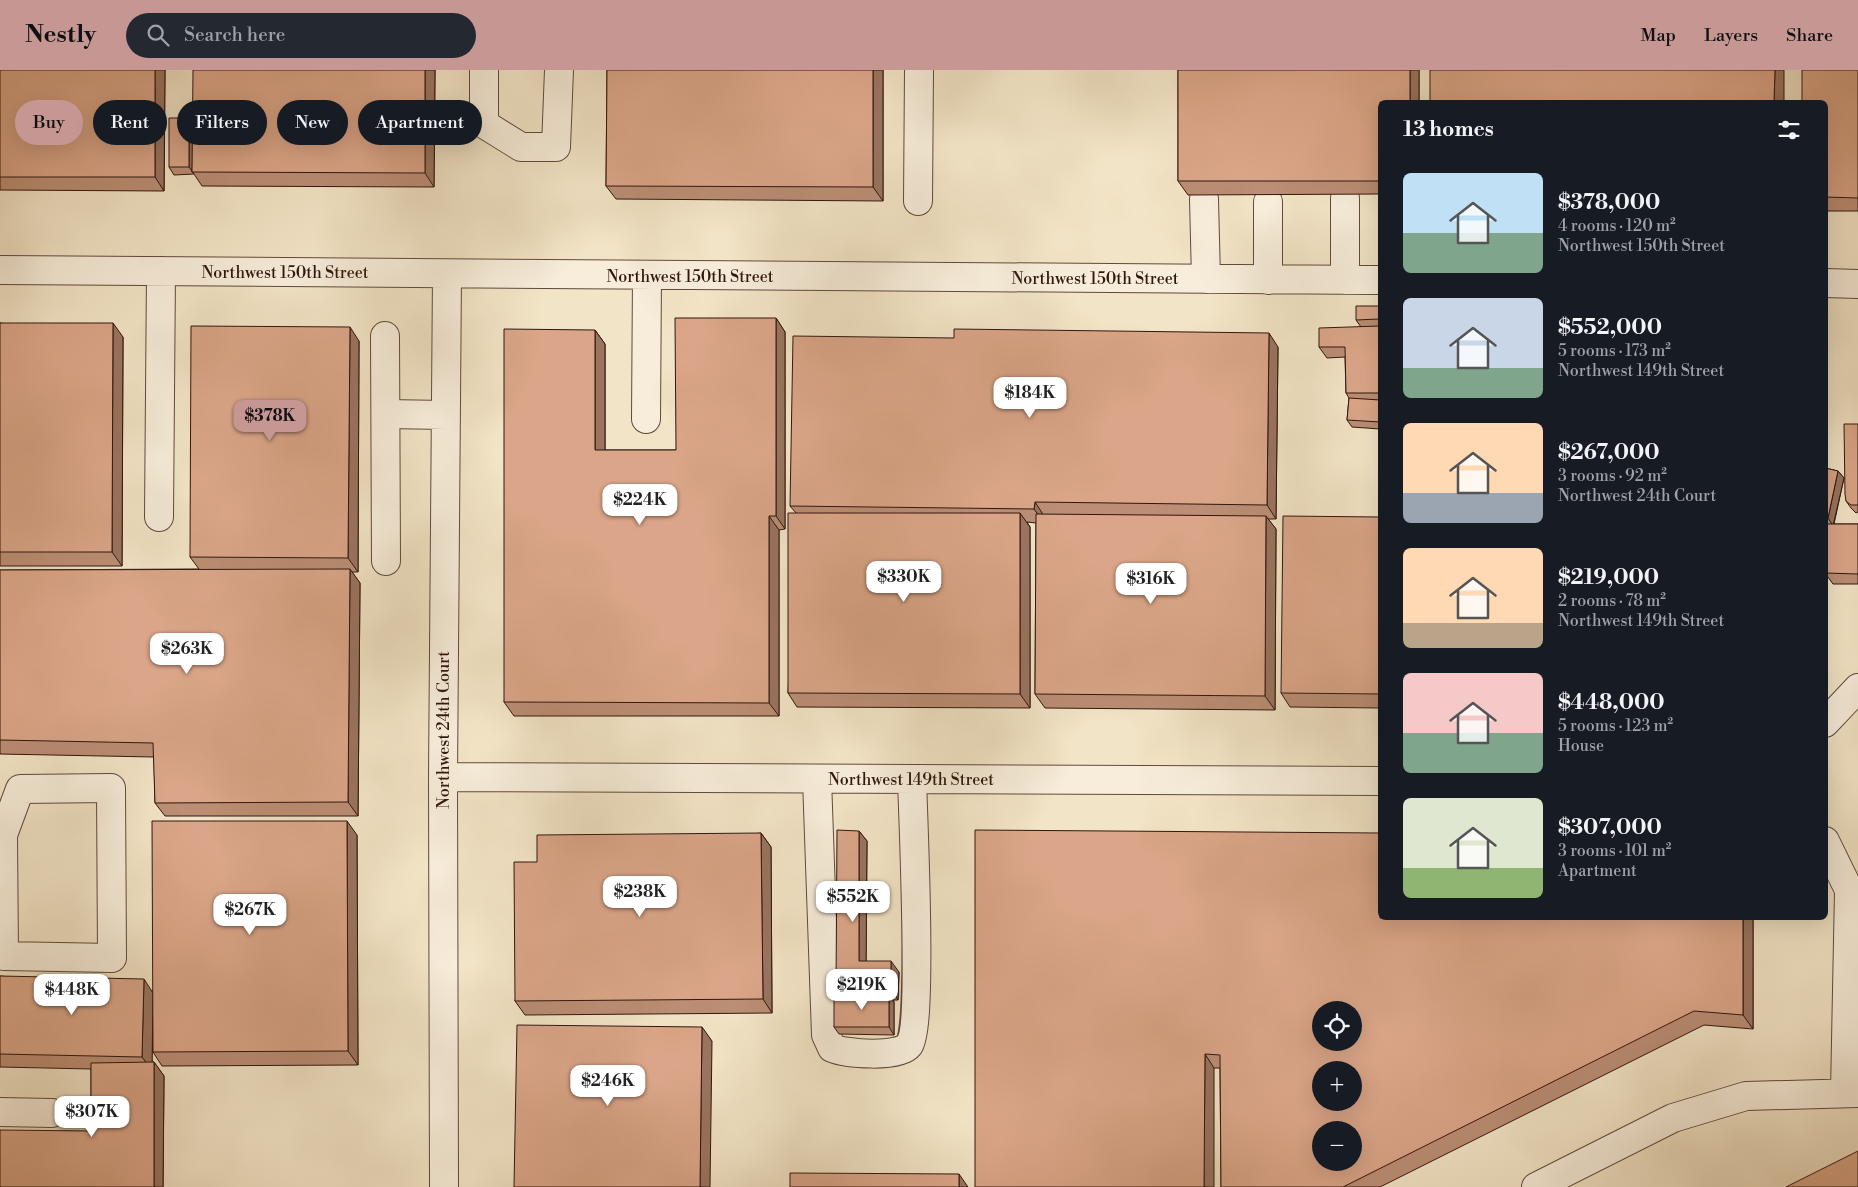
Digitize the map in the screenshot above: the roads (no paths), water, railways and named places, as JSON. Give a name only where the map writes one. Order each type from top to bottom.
[{"type":"street","points":[[484,70],[484,124],[520,147],[556,147],[560,70]]},
{"type":"street","points":[[918,201],[919,70]]},
{"type":"street","points":[[1345,198],[1345,280]]},
{"type":"street","points":[[1204,199],[1206,279]]},
{"type":"street","points":[[1268,202],[1268,280]]},
{"type":"street","name":"Northwest 150th Street","points":[[0,270],[1378,280]]},
{"type":"street","points":[[159,517],[161,271]]},
{"type":"street","name":"Northwest 24th Court","points":[[444,1187],[443,777],[447,274]]},
{"type":"street","points":[[646,275],[646,419]]},
{"type":"street","points":[[1828,283],[1858,284]]},
{"type":"street","points":[[386,336],[386,561]]},
{"type":"street","points":[[386,414],[446,415]]},
{"type":"street","points":[[1828,720],[1858,688]]},
{"type":"street","name":"Northwest 149th Street","points":[[443,777],[1378,781]]},
{"type":"street","points":[[817,779],[826,1035],[832,1048],[841,1052],[888,1053],[896,1053],[908,1047],[914,1035],[916,990],[912,779]]},
{"type":"street","points":[[111,788],[112,958],[4,956],[2,835],[20,789],[111,788]]},
{"type":"street","points":[[1536,1187],[1673,1118],[1746,1096],[1852,1093],[1849,890],[1828,847]]},
{"type":"street","points":[[0,1112],[52,1113]]}]
